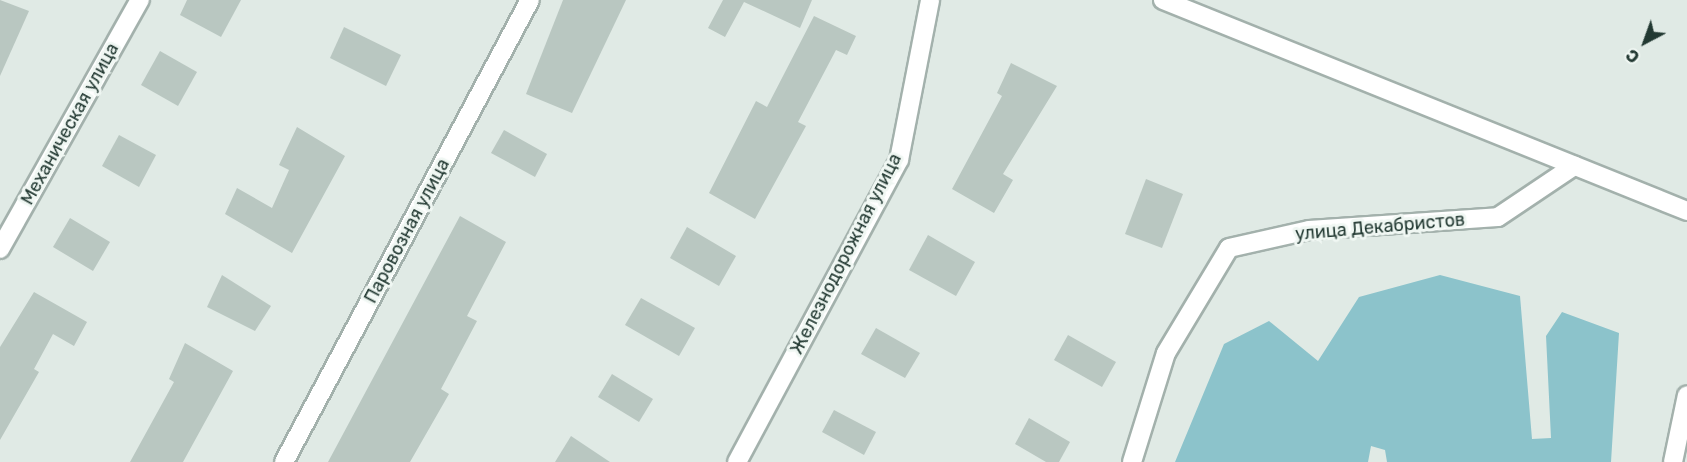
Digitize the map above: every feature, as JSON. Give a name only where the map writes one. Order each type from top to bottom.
[{"type":"street","name":"Механическая улица","points":[[0,249],[140,0]]},
{"type":"street","name":"Паровозная улица","points":[[284,462],[530,0]]},
{"type":"street","name":"Железнодорожная улица","points":[[737,462],[899,160],[930,0]]},
{"type":"street","points":[[1163,0],[1687,211]]},
{"type":"street","name":"улица Декабристов","points":[[1132,462],[1166,353],[1229,248],[1309,230],[1498,217],[1574,166]]},
{"type":"street","points":[[1673,462],[1687,395]]},
{"type":"water","points":[[1440,275],[1520,296],[1532,439],[1551,438],[1546,336],[1562,312],[1619,333],[1611,462],[1387,462],[1385,450],[1371,446],[1368,462],[1175,462],[1224,344],[1269,321],[1318,361],[1359,297]]},
{"type":"building","points":[[0,0],[29,11],[0,76]]},
{"type":"building","points":[[187,0],[241,0],[221,37],[180,15]]},
{"type":"building","points":[[563,0],[626,0],[572,113],[526,94]]},
{"type":"building","points":[[723,0],[812,0],[800,28],[744,2],[725,37],[708,28]]},
{"type":"building","points":[[814,16],[856,36],[847,55],[836,50],[798,122],[806,126],[755,219],[709,193],[756,101],[767,107]]},
{"type":"building","points":[[344,27],[401,55],[386,86],[330,58]]},
{"type":"building","points":[[160,51],[197,72],[178,106],[141,85]]},
{"type":"building","points":[[1011,63],[1057,86],[1003,174],[1013,180],[994,213],[952,189],[1002,96],[997,93]]},
{"type":"building","points":[[297,127],[345,156],[292,253],[225,214],[237,188],[272,208],[289,170],[279,165]]},
{"type":"building","points":[[504,130],[547,154],[535,177],[491,153]]},
{"type":"building","points":[[119,135],[156,155],[139,187],[102,166]]},
{"type":"building","points":[[1146,179],[1183,194],[1162,248],[1125,234]]},
{"type":"building","points":[[460,216],[506,242],[467,316],[477,321],[441,389],[449,394],[410,462],[328,462]]},
{"type":"building","points":[[70,218],[110,242],[93,271],[53,247]]},
{"type":"building","points":[[687,227],[736,256],[719,286],[670,258]]},
{"type":"building","points":[[928,235],[975,262],[956,296],[909,270]]},
{"type":"building","points":[[222,275],[271,306],[255,331],[207,307]]},
{"type":"building","points":[[34,292],[87,322],[74,346],[53,334],[34,369],[39,372],[0,440],[0,347]]},
{"type":"building","points":[[641,298],[695,328],[679,356],[625,325]]},
{"type":"building","points":[[876,328],[920,353],[905,378],[861,354]]},
{"type":"building","points":[[1068,335],[1116,362],[1102,387],[1054,360]]},
{"type":"building","points":[[185,343],[233,371],[183,462],[130,462],[174,382],[169,379]]},
{"type":"building","points":[[612,374],[653,399],[639,422],[598,397]]},
{"type":"building","points":[[834,410],[876,432],[864,455],[822,432]]},
{"type":"building","points":[[1029,418],[1070,442],[1059,462],[1046,462],[1015,444]]},
{"type":"building","points":[[571,436],[610,462],[555,462]]}]
